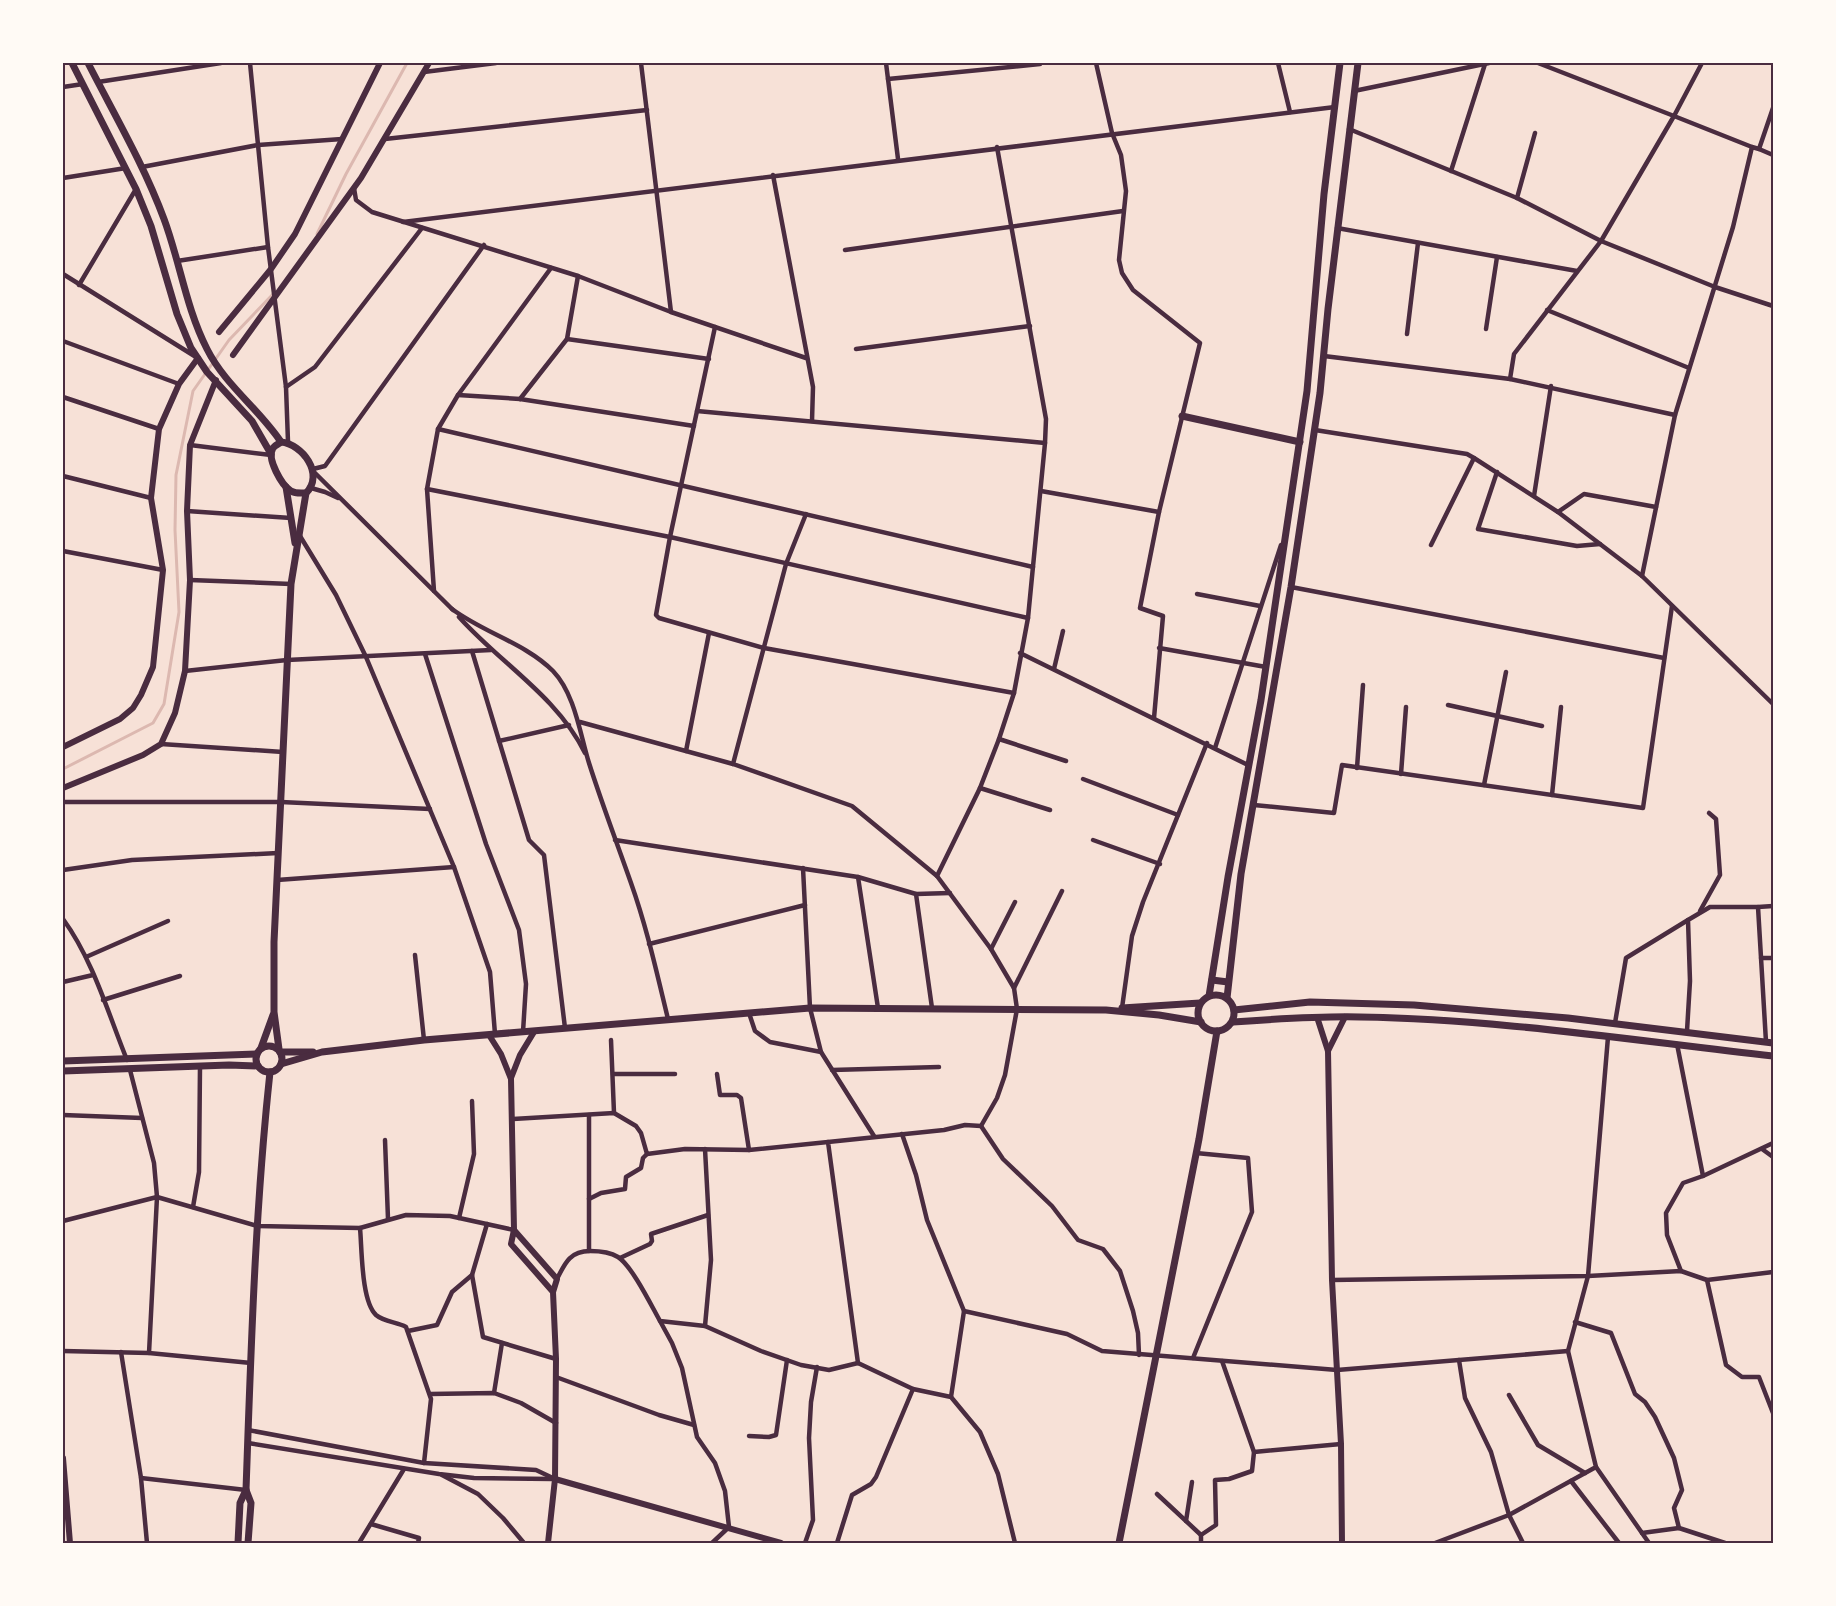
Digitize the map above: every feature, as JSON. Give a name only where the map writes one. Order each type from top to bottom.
[{"type":"main road","points":[[72,63],[136,189],[151,226],[177,314],[191,348],[252,421],[286,487],[296,546]]},
{"type":"main road","points":[[88,63],[141,167],[165,221],[206,348],[230,384],[285,442],[295,446],[314,470],[314,482],[308,491],[296,546],[291,584],[278,853],[274,1012],[281,1064]]},
{"type":"main road","points":[[1106,1010],[1200,1003],[1209,996],[1266,667],[1300,442],[1307,391],[1323,194],[1340,63]]},
{"type":"main road","points":[[1200,1003],[1198,1015],[1208,1029],[1217,1031],[1226,1029],[1233,1022],[1234,1010],[1227,998],[1241,874],[1292,587],[1315,430],[1358,63]]},
{"type":"main road","points":[[1182,416],[1300,442]]},
{"type":"main road","points":[[259,434],[270,426]]},
{"type":"main road","points":[[271,455],[272,449],[285,442]]},
{"type":"main road","points":[[286,487],[297,494],[308,491]]},
{"type":"main road","points":[[1212,980],[1228,982]]},
{"type":"main road","points":[[1209,996],[1227,998]]},
{"type":"main road","points":[[1234,1010],[1310,1002],[1414,1005],[1615,1023],[1769,1042]]},
{"type":"main road","points":[[63,1061],[127,1060],[259,1051],[270,1046],[279,1051],[322,1052],[424,1040],[810,1008],[1106,1010],[1201,1022]]},
{"type":"main road","points":[[258,1066],[259,1051],[274,1012]]},
{"type":"main road","points":[[1539,1030],[1540,1016]]},
{"type":"main road","points":[[1233,1022],[1317,1017],[1465,1022],[1773,1056]]},
{"type":"main road","points":[[1119,1543],[1196,1153],[1217,1031]]},
{"type":"main road","points":[[63,1071],[258,1066],[270,1072],[281,1064],[322,1052]]},
{"type":"main road","points":[[238,1543],[240,1503],[246,1490],[257,1226],[270,1072]]},
{"type":"main road","points":[[246,1490],[251,1503],[248,1543]]},
{"type":"street","points":[[98,82],[221,63]]},
{"type":"street","points":[[250,63],[268,247],[286,387],[285,442]]},
{"type":"street","points":[[219,332],[271,269],[295,234],[380,63]]},
{"type":"street","points":[[233,355],[354,188],[429,63]]},
{"type":"street","points":[[424,72],[496,63]]},
{"type":"street","points":[[641,63],[671,312]]},
{"type":"street","points":[[886,63],[898,159]]},
{"type":"street","points":[[1096,63],[1112,133],[1121,155],[1125,179],[1126,191],[1119,260],[1122,273],[1133,291],[1200,343],[1159,512],[1140,608],[1163,616],[1154,718]]},
{"type":"street","points":[[1278,63],[1290,112]]},
{"type":"street","points":[[1354,91],[1487,63]]},
{"type":"street","points":[[1451,171],[1487,63]]},
{"type":"street","points":[[1538,63],[1773,155]]},
{"type":"street","points":[[1510,379],[1514,354],[1600,241],[1674,116],[1702,63]]},
{"type":"street","points":[[888,79],[1040,64]]},
{"type":"street","points":[[63,87],[83,84]]},
{"type":"street","points":[[403,222],[1335,106]]},
{"type":"street","points":[[1759,149],[1773,108]]},
{"type":"street","points":[[385,139],[647,110]]},
{"type":"street","points":[[1349,129],[1517,198],[1600,241],[1715,287],[1773,306]]},
{"type":"street","points":[[1517,198],[1535,133]]},
{"type":"street","points":[[141,167],[258,146],[342,139]]},
{"type":"street","points":[[937,876],[980,788],[1014,693],[1028,618],[1045,443],[1046,419],[997,147]]},
{"type":"street","points":[[1642,576],[1675,415],[1733,227],[1752,147]]},
{"type":"street","points":[[63,178],[126,168]]},
{"type":"street","points":[[773,175],[813,387],[812,421]]},
{"type":"street","points":[[354,188],[356,200],[372,212],[578,276],[671,312],[807,358]]},
{"type":"street","points":[[79,285],[136,189]]},
{"type":"street","points":[[845,250],[1123,211]]},
{"type":"street","points":[[286,387],[315,368],[422,228]]},
{"type":"street","points":[[1337,228],[1576,271]]},
{"type":"street","points":[[1407,334],[1418,243]]},
{"type":"street","points":[[484,245],[325,466],[314,470],[491,650],[539,691],[568,726],[588,760]]},
{"type":"street","points":[[177,261],[268,247]]},
{"type":"street","points":[[1486,330],[1497,257]]},
{"type":"street","points":[[434,591],[427,489],[438,429],[458,395],[551,268]]},
{"type":"street","points":[[63,274],[198,358],[179,384],[159,429],[151,498],[163,570],[153,667],[133,708],[120,719],[63,747]]},
{"type":"street","points":[[520,399],[567,339],[578,276]]},
{"type":"street","points":[[1547,309],[1689,368]]},
{"type":"street","points":[[856,349],[1030,326]]},
{"type":"street","points":[[715,327],[670,537],[656,615],[659,618],[764,648],[1014,693]]},
{"type":"street","points":[[567,339],[709,359]]},
{"type":"street","points":[[63,341],[179,384]]},
{"type":"street","points":[[1324,356],[1510,379],[1551,386],[1675,415]]},
{"type":"street","points":[[63,788],[143,755],[161,744],[175,713],[184,671],[190,580],[187,512],[190,445],[216,380]]},
{"type":"street","points":[[1534,496],[1551,386]]},
{"type":"street","points":[[458,395],[520,399],[694,426]]},
{"type":"street","points":[[63,397],[159,429]]},
{"type":"street","points":[[697,411],[1045,443]]},
{"type":"street","points":[[438,429],[1033,567]]},
{"type":"street","points":[[1315,430],[1467,454],[1474,458],[1558,512],[1642,576],[1773,704]]},
{"type":"street","points":[[190,445],[271,455]]},
{"type":"street","points":[[1431,545],[1474,458]]},
{"type":"street","points":[[1497,472],[1478,529],[1577,546],[1600,544]]},
{"type":"street","points":[[63,476],[151,498]]},
{"type":"street","points":[[427,489],[670,537],[1028,618]]},
{"type":"street","points":[[1041,490],[1159,512]]},
{"type":"street","points":[[308,491],[325,492],[343,501]]},
{"type":"street","points":[[1558,512],[1584,494],[1656,507]]},
{"type":"street","points":[[187,512],[291,518]]},
{"type":"street","points":[[733,764],[786,564],[806,514]]},
{"type":"street","points":[[1215,748],[1286,531]]},
{"type":"street","points":[[300,536],[336,595],[366,657],[454,867],[490,972],[492,1034],[511,1078],[514,1230],[511,1244],[553,1292]]},
{"type":"street","points":[[63,551],[163,570]]},
{"type":"street","points":[[190,580],[291,584]]},
{"type":"street","points":[[1292,587],[1664,658]]},
{"type":"street","points":[[1197,594],[1260,606]]},
{"type":"street","points":[[1254,805],[1334,813],[1342,765],[1643,808],[1672,606]]},
{"type":"street","points":[[452,609],[467,620],[538,658],[554,672],[561,683],[580,722],[588,760],[632,884],[668,1019]]},
{"type":"street","points":[[1054,669],[1063,631]]},
{"type":"street","points":[[686,751],[709,633]]},
{"type":"street","points":[[1159,648],[1266,667]]},
{"type":"street","points":[[184,671],[287,660],[491,650]]},
{"type":"street","points":[[472,651],[530,840],[534,847],[544,855],[565,1028]]},
{"type":"street","points":[[1020,653],[1248,765]]},
{"type":"street","points":[[425,654],[486,844],[519,930],[526,984],[523,1032]]},
{"type":"street","points":[[1484,785],[1506,672]]},
{"type":"street","points":[[1357,768],[1363,685]]},
{"type":"street","points":[[1448,705],[1542,726]]},
{"type":"street","points":[[1401,774],[1406,707]]},
{"type":"street","points":[[1552,795],[1561,707]]},
{"type":"street","points":[[580,722],[733,764],[852,806],[937,876],[991,949],[1014,988],[1017,1009],[1005,1075],[997,1098],[981,1126]]},
{"type":"street","points":[[500,741],[568,726]]},
{"type":"street","points":[[999,740],[1066,761]]},
{"type":"street","points":[[1122,1008],[1132,936],[1143,902],[1160,864],[1206,743]]},
{"type":"street","points":[[161,744],[283,752]]},
{"type":"street","points":[[1083,780],[1178,814]]},
{"type":"street","points":[[980,788],[1050,810]]},
{"type":"street","points":[[63,802],[281,802],[430,809]]},
{"type":"street","points":[[1698,913],[1720,875],[1716,819],[1709,813]]},
{"type":"street","points":[[615,840],[858,877],[916,894],[950,894]]},
{"type":"street","points":[[1093,840],[1160,864]]},
{"type":"street","points":[[63,870],[132,860],[278,853]]},
{"type":"street","points":[[277,880],[454,867]]},
{"type":"street","points":[[803,868],[810,1008],[821,1052],[874,1136]]},
{"type":"street","points":[[858,877],[878,1008]]},
{"type":"street","points":[[1014,988],[1062,891]]},
{"type":"street","points":[[916,894],[932,1008]]},
{"type":"street","points":[[991,949],[1014,902]]},
{"type":"street","points":[[649,944],[805,905]]},
{"type":"street","points":[[1615,1023],[1626,958],[1710,907],[1773,906]]},
{"type":"street","points":[[1758,907],[1769,1042]]},
{"type":"street","points":[[63,919],[78,939],[127,1060]]},
{"type":"street","points":[[1688,920],[1690,981],[1688,1031]]},
{"type":"street","points":[[86,957],[168,921]]},
{"type":"street","points":[[415,955],[424,1040]]},
{"type":"street","points":[[1761,958],[1773,958]]},
{"type":"street","points":[[63,982],[93,975]]},
{"type":"street","points":[[103,1000],[180,976]]},
{"type":"street","points":[[749,1013],[755,1031],[770,1042],[821,1052]]},
{"type":"street","points":[[1317,1017],[1328,1051],[1332,1280],[1341,1444],[1342,1543]]},
{"type":"street","points":[[1328,1051],[1345,1017]]},
{"type":"street","points":[[511,1078],[520,1055],[534,1032]]},
{"type":"street","points":[[1608,1037],[1588,1276],[1568,1351],[1596,1467],[1649,1543]]},
{"type":"street","points":[[611,1040],[614,1113]]},
{"type":"street","points":[[1677,1044],[1703,1176]]},
{"type":"street","points":[[193,1208],[199,1172],[200,1066]]},
{"type":"street","points":[[832,1070],[939,1067]]},
{"type":"street","points":[[130,1070],[154,1163],[157,1197],[149,1353]]},
{"type":"street","points":[[613,1074],[675,1074]]},
{"type":"street","points":[[717,1074],[720,1095],[737,1095],[741,1098],[749,1150]]},
{"type":"street","points":[[459,1218],[474,1154],[472,1101]]},
{"type":"street","points":[[513,1119],[614,1113],[636,1126],[641,1133],[647,1154],[639,1170],[626,1177],[625,1189],[601,1193],[589,1199]]},
{"type":"street","points":[[589,1114],[589,1251]]},
{"type":"street","points":[[63,1115],[142,1118]]},
{"type":"street","points":[[647,1154],[685,1149],[749,1150],[944,1130],[965,1125],[981,1126]]},
{"type":"street","points":[[981,1126],[1003,1159],[1052,1206],[1078,1240],[1102,1249],[1119,1271],[1134,1311],[1139,1355]]},
{"type":"street","points":[[902,1134],[916,1175],[927,1220],[963,1311],[951,1397]]},
{"type":"street","points":[[385,1140],[388,1219]]},
{"type":"street","points":[[828,1142],[858,1363]]},
{"type":"street","points":[[1681,1270],[1667,1235],[1666,1213],[1683,1183],[1773,1143]]},
{"type":"street","points":[[705,1149],[711,1260],[705,1326]]},
{"type":"street","points":[[1761,1149],[1773,1156]]},
{"type":"street","points":[[1193,1358],[1252,1212],[1248,1158],[1196,1153]]},
{"type":"street","points":[[63,1221],[157,1197],[257,1226],[360,1228],[406,1215],[459,1218],[514,1230],[557,1279]]},
{"type":"street","points":[[620,1258],[650,1244],[651,1234],[708,1215]]},
{"type":"street","points":[[487,1224],[472,1275],[483,1337],[556,1359]]},
{"type":"street","points":[[360,1228],[367,1297],[371,1308],[377,1316],[406,1327],[430,1394],[424,1463]]},
{"type":"street","points":[[548,1543],[555,1479],[556,1359],[553,1292],[565,1262],[571,1255],[589,1251],[609,1253],[620,1258],[634,1276],[660,1320],[682,1368],[697,1437],[715,1462],[725,1491],[729,1527]]},
{"type":"street","points":[[1332,1280],[1588,1276],[1681,1270],[1707,1280],[1773,1272]]},
{"type":"street","points":[[408,1331],[437,1325],[452,1292],[472,1275]]},
{"type":"street","points":[[1707,1280],[1726,1365],[1742,1377],[1759,1377],[1773,1413]]},
{"type":"street","points":[[963,1311],[1067,1334],[1102,1351],[1337,1370],[1568,1351]]},
{"type":"street","points":[[660,1320],[705,1326],[760,1352],[829,1370],[858,1363],[914,1389],[951,1397],[980,1432],[998,1474],[1016,1543]]},
{"type":"street","points":[[1575,1322],[1611,1333],[1635,1394],[1645,1401],[1655,1417],[1674,1458],[1682,1490],[1674,1508],[1679,1528]]},
{"type":"street","points":[[494,1393],[502,1343]]},
{"type":"street","points":[[63,1351],[149,1353],[251,1363]]},
{"type":"street","points":[[121,1352],[141,1478],[147,1543]]},
{"type":"street","points":[[750,1436],[776,1435],[787,1360]]},
{"type":"street","points":[[1459,1360],[1465,1398],[1491,1452],[1509,1515],[1523,1543]]},
{"type":"street","points":[[1201,1535],[1216,1525],[1215,1480],[1229,1479],[1252,1471],[1254,1452],[1222,1361]]},
{"type":"street","points":[[805,1543],[813,1520],[809,1438],[811,1402],[817,1367]]},
{"type":"street","points":[[556,1377],[658,1415],[694,1425]]},
{"type":"street","points":[[837,1543],[852,1495],[871,1484],[876,1477],[914,1389]]},
{"type":"street","points":[[430,1394],[494,1393],[521,1403],[556,1423]]},
{"type":"street","points":[[1509,1395],[1538,1445],[1585,1473]]},
{"type":"street","points":[[248,1430],[424,1463],[536,1470],[555,1479],[729,1527],[757,1540],[781,1543]]},
{"type":"street","points":[[248,1443],[439,1474],[474,1478],[555,1479]]},
{"type":"street","points":[[1254,1452],[1341,1444]]},
{"type":"street","points":[[63,1458],[70,1543]]},
{"type":"street","points":[[1435,1543],[1509,1515],[1596,1467]]},
{"type":"street","points":[[359,1543],[404,1469]]},
{"type":"street","points":[[439,1474],[478,1494],[503,1518],[524,1543]]},
{"type":"street","points":[[141,1478],[246,1490]]},
{"type":"street","points":[[1571,1481],[1619,1543]]},
{"type":"street","points":[[1186,1521],[1191,1482]]},
{"type":"street","points":[[1157,1494],[1201,1535],[1202,1543]]},
{"type":"street","points":[[371,1524],[419,1538],[418,1543]]},
{"type":"street","points":[[712,1543],[729,1527]]},
{"type":"street","points":[[1642,1533],[1679,1528],[1725,1543]]},
{"type":"waterway","points":[[317,234],[346,174],[407,63]]},
{"type":"waterway","points":[[63,769],[153,723],[164,704],[179,612],[175,530],[176,475],[193,391],[229,340],[275,292]]}]
